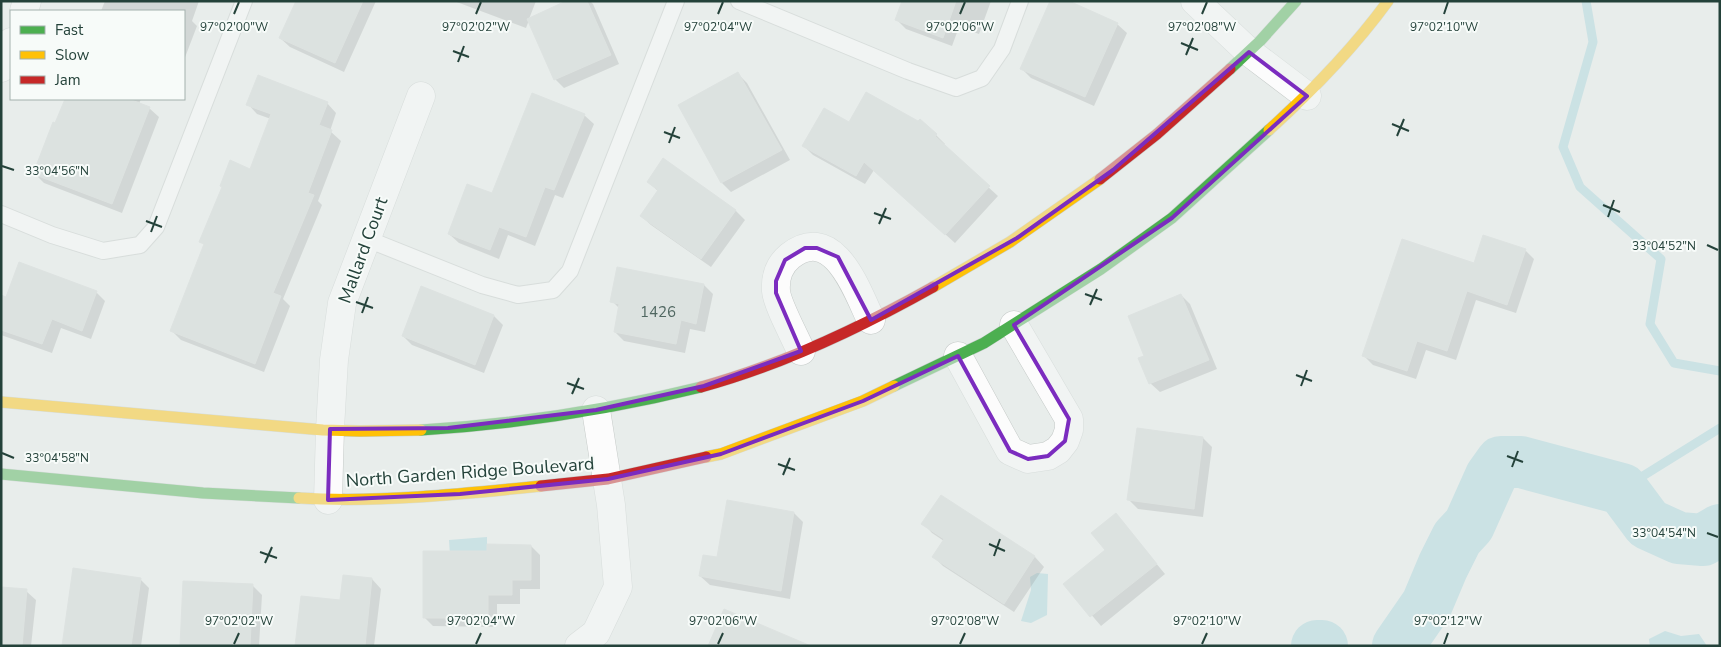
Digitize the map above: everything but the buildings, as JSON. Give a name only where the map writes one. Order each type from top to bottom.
[{"type":"main road","points":[[1,402],[330,429],[377,431],[508,424],[596,410],[704,386],[764,367],[892,311],[959,273],[1046,218],[1113,170],[1166,127],[1249,52],[1296,1]]},
{"type":"main road","name":"North Garden Ridge Boulevard","points":[[1,474],[203,493],[328,500],[460,494],[608,479],[721,454],[863,401],[958,356],[1014,325],[1101,269],[1172,218],[1307,96],[1372,24],[1388,1]]},
{"type":"street","points":[[1194,1],[1249,52],[1307,96]]},
{"type":"street","points":[[1,68],[10,45]]},
{"type":"street","name":"Mallard Court","points":[[328,500],[334,360],[342,303],[421,96]]},
{"type":"street","points":[[801,352],[776,294],[778,270],[785,260],[795,252],[805,248],[817,248],[828,251],[838,258],[845,266],[871,320]]},
{"type":"street","points":[[958,356],[1010,451],[1028,459],[1048,456],[1058,450],[1065,441],[1069,430],[1069,419],[1014,325]]},
{"type":"street","points":[[579,646],[596,633],[618,587],[612,505],[596,410]]},
{"type":"lane","points":[[1,214],[52,235],[103,251],[140,245],[156,227],[244,1]]},
{"type":"lane","points":[[367,239],[482,285],[518,295],[553,290],[570,271],[676,1]]},
{"type":"lane","points":[[739,1],[908,71],[956,88],[982,78],[1002,49],[1020,1]]},
{"type":"highlighted area","points":[[1249,52],[1307,96],[1172,218],[1014,325],[1069,419],[1065,441],[1048,456],[1028,459],[1010,451],[958,356],[863,401],[721,454],[608,479],[460,494],[328,500],[330,429],[448,428],[596,410],[704,386],[801,351],[776,293],[776,281],[785,260],[805,248],[817,248],[838,257],[871,320],[1017,238],[1113,170]]},
{"type":"water","points":[[487,537],[487,553],[450,555],[449,540]]},
{"type":"water","points":[[1037,573],[1048,574],[1047,615],[1031,623],[1021,621],[1031,590],[1030,577]]},
{"type":"water","points":[[1665,631],[1681,636],[1699,634],[1707,646],[1650,646],[1649,639]]},
{"type":"waterway","points":[[1586,1],[1593,42],[1563,147],[1580,187],[1661,259],[1650,324],[1674,363],[1720,371]]},
{"type":"waterway","points":[[1622,489],[1720,428]]},
{"type":"waterway","points":[[1398,646],[1427,604],[1457,538],[1469,525],[1491,476],[1501,462],[1521,462],[1622,489],[1648,524],[1679,538],[1703,540],[1720,530]]},
{"type":"waterway","points":[[1317,646],[1322,646]]},
{"type":"traffic: fast","points":[[1230,69],[1260,41],[1296,1]]},
{"type":"traffic: fast","points":[[894,386],[984,343],[1101,269],[1172,218],[1269,130]]},
{"type":"traffic: fast","points":[[421,430],[492,424],[562,415],[632,403],[701,387]]},
{"type":"traffic: fast","points":[[1,474],[203,493],[299,498]]},
{"type":"traffic: slow","points":[[1269,130],[1332,69],[1388,1]]},
{"type":"traffic: slow","points":[[933,287],[1010,242],[1100,179]]},
{"type":"traffic: slow","points":[[706,457],[721,454],[863,401],[894,386]]},
{"type":"traffic: slow","points":[[1,402],[323,430],[421,430]]},
{"type":"traffic: slow","points":[[299,498],[390,499],[541,486]]},
{"type":"traffic: jam","points":[[1100,179],[1157,134],[1230,69]]},
{"type":"traffic: jam","points":[[701,387],[791,357],[849,331],[933,287]]},
{"type":"traffic: jam","points":[[541,486],[608,479],[706,457]]}]
